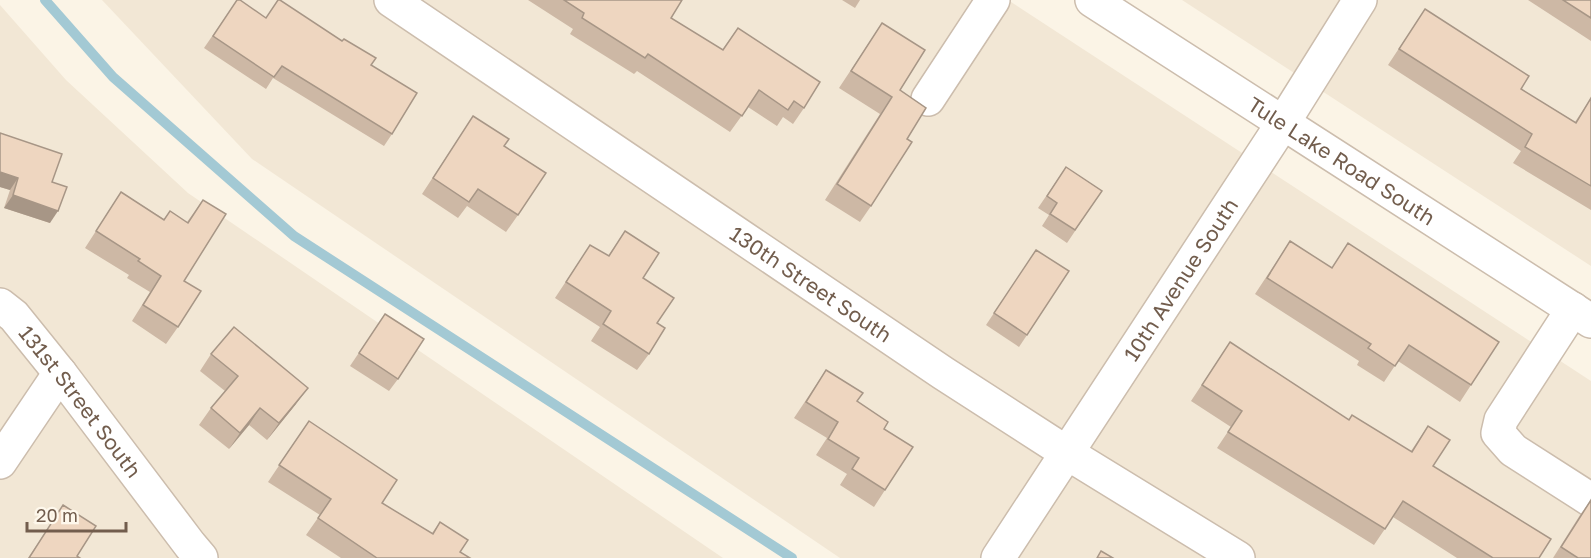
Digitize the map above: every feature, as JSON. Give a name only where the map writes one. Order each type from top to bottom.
[{"type":"street","name":"130th Street South","points":[[391,0],[943,373],[1067,453],[1238,558]]},
{"type":"street","points":[[928,99],[993,0]]},
{"type":"street","name":"Tule Lake Road South","points":[[1092,0],[1582,315]]},
{"type":"street","name":"10th Avenue South","points":[[998,558],[1283,123],[1360,0]]},
{"type":"street","name":"131st Street South","points":[[0,305],[14,316],[60,373],[201,558]]},
{"type":"street","points":[[1582,315],[1501,420],[1498,433],[1513,450],[1591,500]]},
{"type":"street","points":[[0,462],[60,373]]},
{"type":"shaded area","points":[[102,0],[1008,0],[1591,381],[1591,558],[840,558],[252,159]]},
{"type":"shaded area","points":[[1182,0],[1591,0],[1591,266]]},
{"type":"shaded area","points":[[0,5],[66,80],[188,193],[723,558],[0,558]]},
{"type":"building","points":[[237,0],[266,18],[280,0],[342,41],[344,39],[376,58],[371,65],[417,93],[392,134],[282,66],[274,77],[213,36]]},
{"type":"building","points":[[564,0],[682,0],[671,18],[723,50],[738,28],[820,82],[804,108],[794,101],[788,110],[759,90],[742,116],[648,54],[645,58],[582,18],[584,13]]},
{"type":"building","points":[[1563,0],[1591,0],[1591,18]]},
{"type":"building","points":[[1425,9],[1529,76],[1521,89],[1576,123],[1591,98],[1591,186],[1525,147],[1532,134],[1399,49]]},
{"type":"building","points":[[882,23],[925,50],[900,90],[926,108],[907,139],[912,142],[871,206],[837,184],[892,97],[851,71]]},
{"type":"building","points":[[473,116],[509,139],[504,146],[546,173],[518,215],[478,189],[469,202],[433,178]]},
{"type":"building","points":[[0,133],[62,154],[52,182],[67,187],[58,211],[13,195],[18,178],[0,172]]},
{"type":"building","points":[[1066,167],[1102,191],[1075,230],[1050,214],[1057,203],[1047,196]]},
{"type":"building","points":[[121,192],[164,220],[170,211],[188,223],[203,200],[226,214],[184,281],[201,291],[178,327],[143,305],[161,276],[138,261],[140,259],[96,231]]},
{"type":"building","points":[[625,231],[659,253],[643,278],[674,298],[657,323],[665,328],[649,354],[603,324],[611,311],[566,282],[590,245],[609,256]]},
{"type":"building","points":[[1290,241],[1332,268],[1348,243],[1499,342],[1471,385],[1409,345],[1395,366],[1368,348],[1371,344],[1267,278]]},
{"type":"building","points":[[1036,250],[1069,271],[1027,335],[994,313]]},
{"type":"building","points":[[385,314],[424,339],[398,379],[359,353]]},
{"type":"building","points":[[234,327],[308,388],[279,423],[260,408],[240,433],[211,408],[238,376],[211,354]]},
{"type":"building","points":[[1230,342],[1349,420],[1352,415],[1412,452],[1428,426],[1450,440],[1433,466],[1551,539],[1539,558],[1493,558],[1403,501],[1385,529],[1228,432],[1242,411],[1202,385]]},
{"type":"building","points":[[826,370],[863,393],[857,401],[888,422],[884,429],[913,447],[885,490],[852,469],[859,458],[828,439],[838,422],[806,402]]},
{"type":"building","points":[[309,421],[397,480],[382,503],[433,534],[440,522],[468,540],[460,552],[470,558],[377,558],[318,518],[331,499],[279,465]]},
{"type":"building","points":[[1591,500],[1591,558],[1578,558],[1561,547]]},
{"type":"building","points":[[63,505],[96,526],[77,556],[80,558],[29,558]]},
{"type":"building","points":[[1101,551],[1113,558],[1097,558]]},
{"type":"waterway","points":[[45,0],[113,77],[294,236],[792,558]]}]
